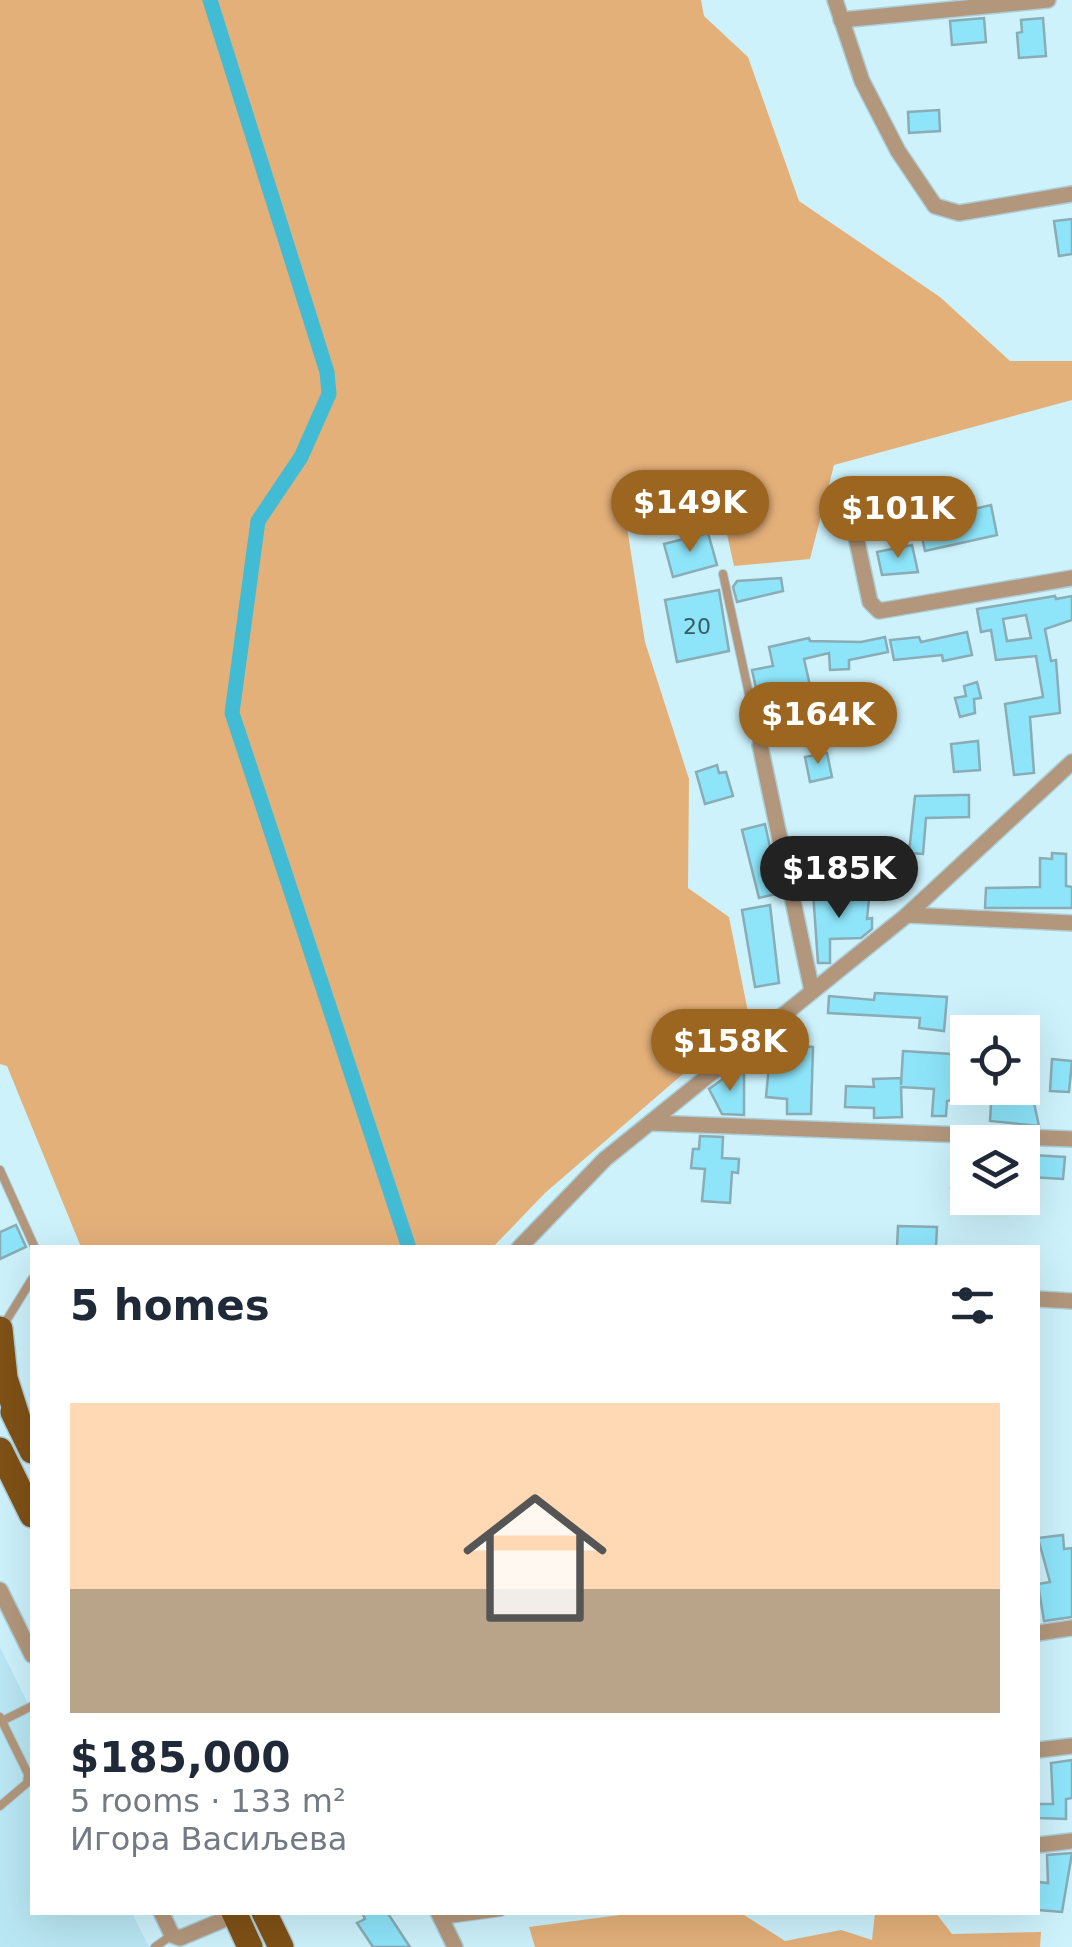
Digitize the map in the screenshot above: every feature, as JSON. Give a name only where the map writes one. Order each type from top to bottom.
[{"type":"main road","points":[[0,1329],[5,1378],[27,1439]]},
{"type":"main road","points":[[0,1386],[27,1439]]},
{"type":"main road","points":[[0,1450],[30,1511]]},
{"type":"main road","points":[[237,1915],[250,1947]]},
{"type":"main road","points":[[265,1915],[281,1947]]},
{"type":"street","points":[[835,0],[879,117],[941,210],[959,212],[1072,194]]},
{"type":"street","points":[[841,20],[1048,0]]},
{"type":"street","points":[[849,504],[870,602],[879,612],[1072,578]]},
{"type":"street","points":[[760,745],[812,991]]},
{"type":"street","points":[[523,1245],[605,1159],[906,915],[1072,762]]},
{"type":"street","points":[[1049,783],[1072,782]]},
{"type":"street","points":[[906,915],[1072,923]]},
{"type":"street","points":[[650,1122],[1072,1139]]},
{"type":"street","points":[[1040,1299],[1072,1301]]},
{"type":"street","points":[[0,1590],[30,1652]]},
{"type":"street","points":[[1040,1633],[1072,1628]]},
{"type":"street","points":[[1040,1750],[1072,1746]]},
{"type":"street","points":[[1040,1845],[1072,1841]]},
{"type":"street","points":[[163,1915],[183,1940],[235,1915]]},
{"type":"street","points":[[440,1916],[456,1947]]},
{"type":"lane","points":[[723,574],[760,745]]},
{"type":"lane","points":[[0,1170],[34,1245]]},
{"type":"lane","points":[[0,1329],[30,1282]]},
{"type":"lane","points":[[0,1806],[27,1783],[28,1774],[1,1719],[30,1707]]},
{"type":"lane","points":[[156,1947],[183,1940]]},
{"type":"shaded area","points":[[0,0],[701,0],[704,16],[748,57],[799,201],[940,297],[1010,361],[1072,361],[1072,400],[834,465],[810,559],[734,566],[716,484],[623,502],[645,642],[689,779],[688,888],[729,917],[749,1017],[545,1193],[495,1245],[80,1245],[7,1066],[0,1064]]},
{"type":"shaded area","points":[[0,1647],[30,1708],[30,1915],[133,1915],[149,1947],[0,1947]]},
{"type":"shaded area","points":[[620,1915],[744,1915],[785,1941],[841,1930],[872,1940],[875,1915],[937,1915],[952,1934],[1041,1932],[1040,1947],[535,1947],[529,1927]]},
{"type":"building","points":[[984,18],[986,42],[952,45],[950,21]]},
{"type":"building","points":[[1043,18],[1046,56],[1019,58],[1017,33],[1022,32],[1021,20]]},
{"type":"building","points":[[939,110],[940,131],[909,133],[908,112]]},
{"type":"building","points":[[1072,219],[1072,254],[1059,256],[1054,221]]},
{"type":"building","points":[[991,505],[997,535],[925,551],[920,528],[967,519],[965,511]]},
{"type":"building","points":[[708,533],[717,565],[673,577],[664,544]]},
{"type":"building","points":[[912,545],[918,572],[882,575],[877,552]]},
{"type":"building","points":[[781,578],[783,591],[737,602],[733,587],[737,581]]},
{"type":"building","points":[[719,590],[729,651],[677,662],[665,600]]},
{"type":"building","points":[[1072,596],[1072,620],[1045,629],[1051,661],[1056,660],[1060,713],[1030,717],[1034,773],[1014,775],[1005,704],[1043,697],[1036,656],[996,660],[991,630],[981,632],[977,609]],"holes":[[[1026,615],[1031,638],[1007,641],[1003,619]]]},
{"type":"building","points":[[967,632],[972,655],[943,661],[942,655],[894,660],[890,640],[919,637],[921,642]]},
{"type":"building","points":[[885,637],[888,652],[849,660],[849,669],[830,670],[829,653],[804,659],[820,730],[786,738],[777,698],[759,702],[752,670],[773,666],[769,647],[809,638],[861,642]]},
{"type":"building","points":[[977,682],[981,698],[974,699],[975,713],[960,717],[955,698],[966,696],[964,686]]},
{"type":"building","points":[[978,741],[980,770],[954,772],[951,744]]},
{"type":"building","points":[[827,753],[832,777],[810,782],[805,757]]},
{"type":"building","points":[[717,765],[719,773],[726,772],[733,796],[705,804],[696,772]]},
{"type":"building","points":[[969,795],[969,817],[926,818],[923,854],[909,853],[915,796]]},
{"type":"building","points":[[765,824],[780,893],[759,898],[742,830]]},
{"type":"building","points":[[1052,853],[1066,854],[1066,886],[1072,887],[1072,908],[985,908],[986,888],[1040,887],[1040,858],[1052,859]]},
{"type":"building","points":[[813,892],[869,899],[867,919],[872,918],[872,929],[861,938],[830,939],[830,963],[818,963]]},
{"type":"building","points":[[770,905],[779,983],[755,987],[742,910]]},
{"type":"building","points":[[875,993],[947,997],[944,1031],[919,1028],[920,1018],[828,1013],[829,996],[874,1000]]},
{"type":"building","points":[[771,1044],[813,1047],[811,1114],[787,1114],[787,1099],[766,1097]]},
{"type":"building","points":[[903,1051],[950,1054],[946,1116],[932,1116],[934,1089],[901,1087],[902,1117],[874,1118],[874,1108],[845,1107],[846,1086],[874,1087],[873,1079],[901,1078],[901,1085]]},
{"type":"building","points":[[1052,1059],[1072,1061],[1069,1092],[1050,1091]]},
{"type":"building","points":[[734,1071],[744,1071],[744,1115],[722,1114],[709,1089]]},
{"type":"building","points":[[991,1105],[1034,1105],[1039,1125],[1029,1125],[990,1121]]},
{"type":"building","points":[[700,1136],[723,1137],[722,1158],[739,1159],[738,1173],[732,1172],[730,1203],[702,1201],[705,1169],[691,1168],[693,1149],[699,1149]]},
{"type":"building","points":[[1040,1155],[1065,1157],[1063,1179],[1040,1178]]},
{"type":"building","points":[[16,1225],[26,1247],[0,1259],[0,1232]]},
{"type":"building","points":[[898,1226],[937,1227],[936,1245],[897,1245]]},
{"type":"building","points":[[1063,1535],[1064,1549],[1072,1548],[1072,1617],[1044,1621],[1040,1584],[1050,1582],[1040,1538]]},
{"type":"building","points":[[1072,1760],[1072,1798],[1066,1799],[1066,1819],[1040,1818],[1040,1804],[1053,1804],[1051,1763]]},
{"type":"building","points":[[1072,1853],[1062,1912],[1040,1910],[1040,1882],[1048,1883],[1047,1855]]},
{"type":"building","points":[[363,1915],[389,1915],[410,1947],[373,1947],[357,1923],[365,1919]]},
{"type":"waterway","points":[[210,0],[327,372],[329,394],[301,457],[258,521],[232,713],[408,1245]]}]
